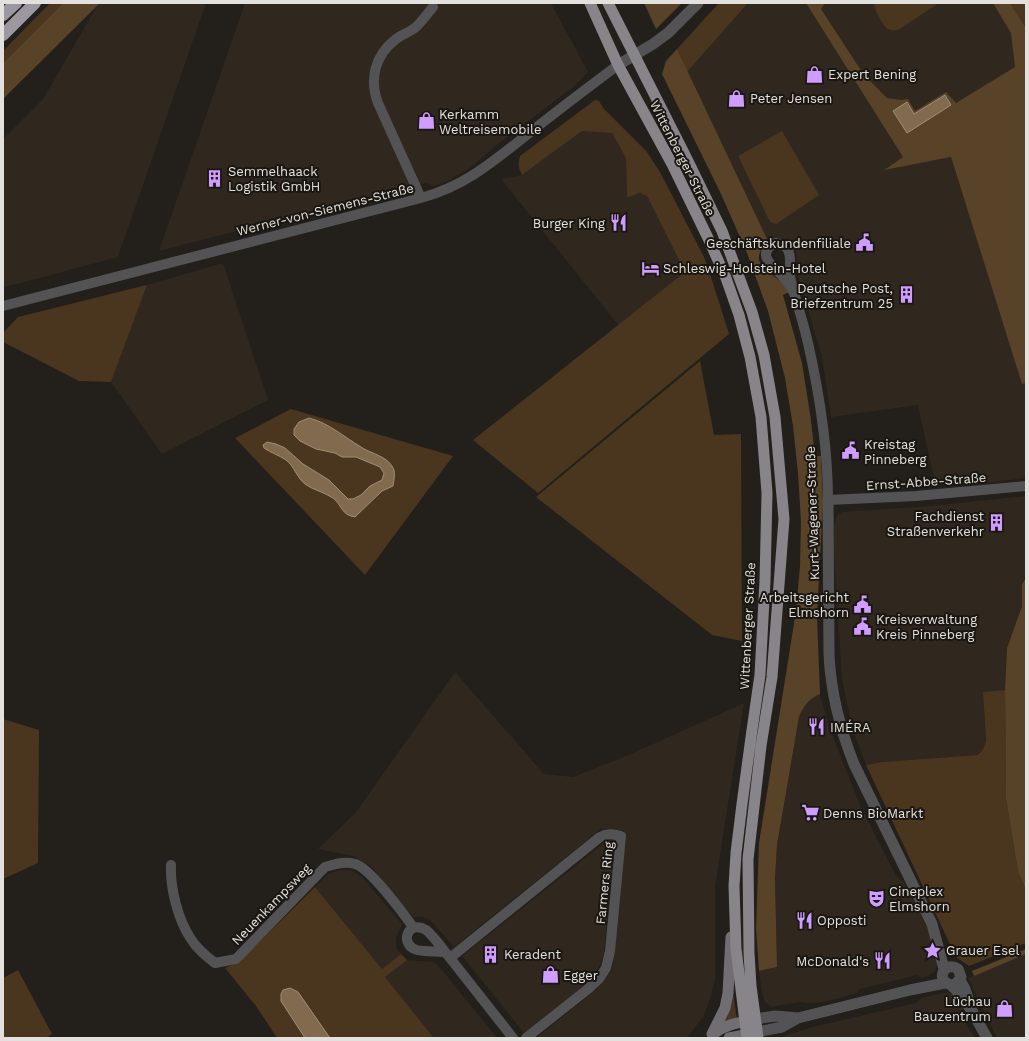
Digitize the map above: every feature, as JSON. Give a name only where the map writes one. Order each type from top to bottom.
[{"type":"highway","points":[[3,16],[16,3]]},
{"type":"highway","points":[[3,35],[35,3]]},
{"type":"main road","name":"Wittenberger Straße","points":[[590,3],[618,65],[675,170],[726,278],[739,315],[750,357],[761,417],[767,492],[765,581],[760,675],[736,853],[735,910],[736,949],[752,1036]]},
{"type":"main road","name":"Wittenberger Straße","points":[[608,3],[722,231],[739,273],[764,355],[775,417],[784,519],[772,677],[761,746],[748,859],[750,1020]]},
{"type":"main road","points":[[711,1036],[724,1008],[728,993],[731,937],[735,910]]},
{"type":"main road","points":[[711,1036],[721,1027],[750,1020]]},
{"type":"main road","points":[[729,1038],[752,1036]]},
{"type":"street","points":[[618,65],[668,33],[698,3]]},
{"type":"street","points":[[421,198],[375,96],[373,80],[377,63],[384,50],[396,38],[416,27],[434,7]]},
{"type":"street","name":"Werner-von-Siemens-Straße","points":[[3,306],[421,198],[452,187],[476,174],[618,65]]},
{"type":"street","name":"Kurt-Wagener-Straße","points":[[794,293],[808,342],[817,390],[826,460],[828,500],[829,655],[830,675],[836,706],[854,764],[934,930],[949,976],[972,1011],[987,1038]]},
{"type":"street","name":"Ernst-Abbe-Straße","points":[[828,500],[916,496],[1026,486]]},
{"type":"street","name":"Farmers Ring","points":[[447,955],[600,837],[605,834],[621,836],[610,951],[606,968],[599,979],[588,989],[526,1038]]},
{"type":"street","name":"Neuenkampsweg","points":[[171,865],[170,878],[172,890],[183,924],[191,939],[204,955],[215,963],[236,959],[325,867],[339,862],[356,864],[367,871],[413,927],[427,930],[513,1038]]},
{"type":"street","points":[[413,927],[408,932],[406,939],[410,946],[416,950],[447,955]]},
{"type":"street","points":[[752,1036],[782,1027],[798,1018],[910,990],[949,976]]},
{"type":"street","points":[[750,1020],[775,1016],[798,1018]]},
{"type":"shaded area","points":[[50,3],[63,3],[3,63],[3,51]]},
{"type":"shaded area","points":[[63,3],[100,3],[3,99],[3,63]]},
{"type":"shaded area","points":[[100,3],[206,3],[118,257],[3,287],[3,139],[43,99]]},
{"type":"shaded area","points":[[245,3],[551,3],[588,72],[572,88],[498,144],[470,168],[448,181],[434,186],[426,183],[159,251]]},
{"type":"shaded area","points":[[644,3],[682,3],[656,29]]},
{"type":"shaded area","points":[[719,3],[748,3],[687,72],[677,49]]},
{"type":"shaded area","points":[[748,3],[1010,3],[1026,28],[1026,80],[885,169],[951,157],[1022,383],[1026,383],[1026,478],[994,482],[935,484],[918,405],[831,417],[822,357],[798,276],[796,251],[790,241],[778,238],[768,241],[687,72]]},
{"type":"shaded area","points":[[806,3],[825,3],[821,9],[864,75],[887,98],[901,100],[908,99],[915,111],[946,92],[956,103],[1015,67],[1011,33],[993,3],[1010,3],[1026,28],[1026,383],[1022,384],[951,157],[884,170],[903,157]]},
{"type":"shaded area","points":[[874,3],[939,3],[898,30],[890,30],[884,25],[877,13]]},
{"type":"shaded area","points":[[1010,3],[1026,3],[1026,28]]},
{"type":"shaded area","points":[[677,49],[768,241],[761,250],[759,258],[761,264],[784,285],[789,292],[783,295],[802,363],[815,456],[821,456],[823,502],[817,616],[820,694],[812,698],[807,703],[799,717],[777,845],[775,878],[777,967],[759,971],[756,928],[759,843],[796,611],[800,566],[801,522],[798,473],[793,426],[785,378],[768,311],[747,253],[721,194],[662,74],[666,61]]},
{"type":"shaded area","points":[[945,95],[951,105],[907,133],[893,111],[907,102],[914,114]]},
{"type":"shaded area","points":[[595,100],[599,101],[604,109],[647,152],[660,172],[704,257],[729,334],[538,493],[473,440],[685,272],[647,196],[639,193],[627,198],[626,158],[612,133],[582,131],[522,175],[519,166],[520,156]]},
{"type":"shaded area","points":[[582,131],[612,133],[626,158],[627,198],[639,193],[647,196],[685,272],[619,326],[501,179],[522,175]]},
{"type":"shaded area","points":[[782,131],[819,195],[776,224],[770,222],[738,156]]},
{"type":"shaded area","points":[[223,263],[268,400],[162,454],[111,382],[147,285]]},
{"type":"shaded area","points":[[147,285],[111,382],[79,381],[3,342],[3,333],[18,317]]},
{"type":"shaded area","points":[[700,361],[714,435],[741,434],[742,641],[712,635],[536,497]]},
{"type":"shaded area","points":[[291,409],[453,456],[365,575],[235,438]]},
{"type":"shaded area","points":[[309,418],[323,423],[365,449],[384,458],[392,465],[394,470],[393,486],[382,491],[355,517],[344,512],[333,498],[305,484],[286,460],[264,448],[263,445],[267,442],[285,448],[303,464],[329,480],[348,499],[353,499],[361,495],[370,486],[382,480],[384,473],[380,467],[356,457],[342,457],[335,453],[316,449],[300,441],[294,435],[294,429],[299,422]]},
{"type":"shaded area","points":[[1026,496],[1026,578],[1022,584],[1022,606],[1007,648],[1005,690],[983,692],[986,738],[985,746],[981,752],[976,755],[882,762],[866,765],[853,731],[842,679],[834,554],[834,524],[837,516],[842,512],[931,506]]},
{"type":"shaded area","points":[[1026,578],[1026,890],[1018,872],[1006,799],[1005,690],[1007,648],[1022,606],[1022,584]]},
{"type":"shaded area","points":[[455,672],[544,774],[573,777],[631,754],[744,703],[715,887],[715,979],[710,999],[703,1017],[687,1038],[536,1038],[591,994],[603,983],[612,970],[626,835],[624,831],[601,829],[454,947],[431,921],[423,917],[413,917],[371,866],[353,856],[318,849],[356,812]]},
{"type":"shaded area","points":[[1005,690],[1006,799],[1018,872],[1026,890],[1026,943],[969,966],[956,957],[866,765],[882,762],[977,755],[981,752],[986,739],[983,692]]},
{"type":"shaded area","points":[[820,694],[830,729],[860,805],[896,876],[904,882],[935,943],[939,961],[935,971],[928,976],[921,978],[918,975],[860,989],[857,993],[825,1002],[800,1002],[771,1007],[765,1002],[762,993],[759,971],[777,967],[775,878],[777,845],[799,717],[806,703]]},
{"type":"shaded area","points":[[3,719],[39,730],[38,863],[3,879]]},
{"type":"shaded area","points":[[604,843],[609,843],[614,848],[614,855],[604,952],[600,965],[589,982],[524,1033],[462,956]]},
{"type":"shaded area","points":[[340,870],[352,870],[362,877],[402,924],[396,939],[396,947],[401,954],[382,969],[315,887],[328,874]]},
{"type":"shaded area","points":[[315,887],[382,969],[401,954],[407,960],[385,977],[434,1038],[277,1038],[256,1006],[225,968],[238,963]]},
{"type":"shaded area","points":[[1026,949],[1026,954],[974,976],[972,971]]},
{"type":"shaded area","name":"Lüchau Bauzentrum","points":[[1026,954],[1026,1038],[997,1038],[968,978]]},
{"type":"shaded area","points":[[406,960],[433,962],[438,965],[497,1038],[434,1038],[385,977]]},
{"type":"shaded area","points":[[18,970],[52,1034],[46,1038],[3,1038],[3,978]]},
{"type":"shaded area","points":[[290,988],[298,992],[330,1038],[305,1038],[281,1001],[281,994],[283,990]]},
{"type":"shaded area","points":[[733,992],[737,1020],[721,1023]]},
{"type":"shaded area","points":[[947,992],[954,995],[963,1008],[964,1020],[975,1038],[782,1038],[812,1027],[916,1003],[921,998]]},
{"type":"place","name":"Expert Bening","points":[[815,74]]},
{"type":"place","name":"Peter Jensen","points":[[737,98]]},
{"type":"place","name":"Kerkamm Weltreisemobile","points":[[426,121]]},
{"type":"place","name":"Semmelhaack Logistik GmbH","points":[[215,178]]},
{"type":"place","name":"Burger King","points":[[618,223]]},
{"type":"place","name":"Geschäftskundenfiliale","points":[[864,243]]},
{"type":"place","name":"Schleswig-Holstein-Hotel","points":[[650,268]]},
{"type":"place","name":"Deutsche Post, Briefzentrum 25","points":[[906,295]]},
{"type":"place","name":"Kreistag Pinneberg","points":[[851,451]]},
{"type":"place","name":"Fachdienst Straßenverkehr","points":[[997,523]]},
{"type":"place","name":"Arbeitsgericht Elmshorn","points":[[862,604]]},
{"type":"place","name":"Kreisverwaltung Kreis Pinneberg","points":[[863,626]]},
{"type":"place","name":"IMÉRA","points":[[817,727]]},
{"type":"place","name":"Denns BioMarkt","points":[[810,813]]},
{"type":"place","name":"Cineplex Elmshorn","points":[[876,898]]},
{"type":"place","name":"Opposti","points":[[804,920]]},
{"type":"place","name":"Grauer Esel","points":[[933,950]]},
{"type":"place","name":"Keradent","points":[[491,954]]},
{"type":"place","name":"McDonald's","points":[[882,961]]},
{"type":"place","name":"Egger","points":[[550,975]]},
{"type":"place","name":"Lüchau Bauzentrum","points":[[1004,1008]]}]
